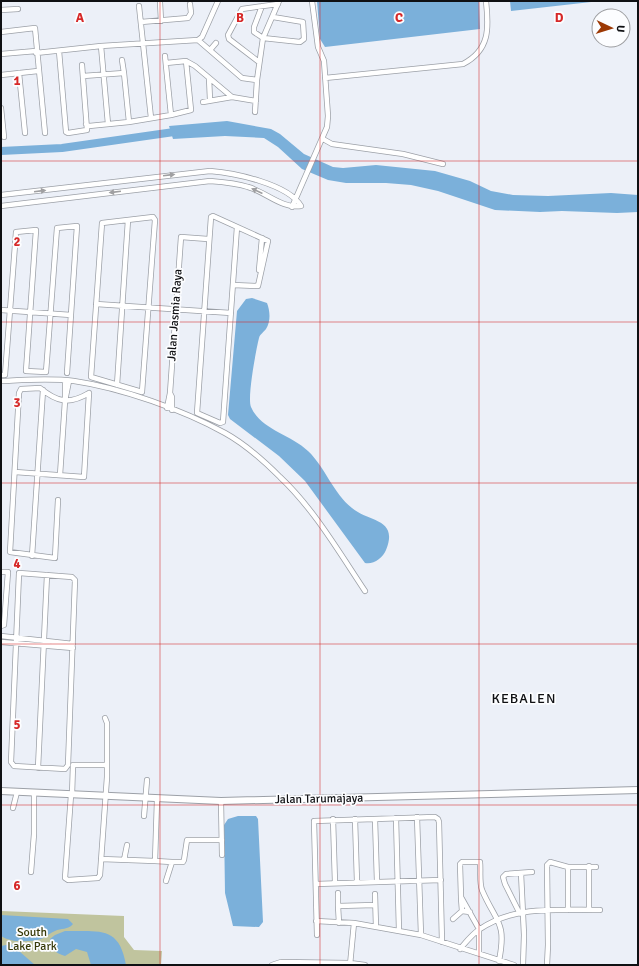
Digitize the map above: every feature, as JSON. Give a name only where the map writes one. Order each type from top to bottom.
[{"type":"street","points":[[213,1],[214,10]]},
{"type":"street","points":[[1,54],[198,40],[202,37],[218,1]]},
{"type":"street","points":[[292,207],[327,127],[328,116],[324,61],[318,47],[312,1]]},
{"type":"street","points":[[325,78],[463,64],[473,59],[481,50],[487,35],[486,1]]},
{"type":"street","points":[[160,2],[162,21]]},
{"type":"street","points":[[259,62],[229,39],[228,36],[240,10],[278,3]]},
{"type":"street","points":[[255,112],[257,80],[263,38],[278,3]]},
{"type":"street","points":[[141,22],[188,18],[191,13],[190,4]]},
{"type":"street","points":[[139,6],[150,118]]},
{"type":"street","points":[[262,6],[254,30],[263,38],[300,42],[304,39],[303,22],[273,17]]},
{"type":"street","points":[[1,10],[18,9]]},
{"type":"street","points":[[1,32],[35,28],[36,52],[45,133]]},
{"type":"street","points":[[198,40],[242,78],[257,80]]},
{"type":"street","points":[[210,50],[216,43]]},
{"type":"street","points":[[100,46],[108,124]]},
{"type":"street","points":[[59,51],[67,132],[86,130],[82,65]]},
{"type":"street","points":[[165,56],[171,115]]},
{"type":"street","points":[[122,60],[129,122]]},
{"type":"street","points":[[86,124],[90,126],[129,122],[191,110],[186,61]]},
{"type":"street","points":[[166,63],[186,61],[195,66],[232,97]]},
{"type":"street","points":[[1,75],[38,71]]},
{"type":"street","points":[[19,73],[25,133]]},
{"type":"street","points":[[83,76],[124,73]]},
{"type":"street","points":[[209,78],[210,100]]},
{"type":"street","points":[[203,102],[232,97],[256,101]]},
{"type":"street","points":[[1,108],[4,137]]},
{"type":"street","points":[[323,139],[332,144],[403,154],[443,164]]},
{"type":"street","points":[[1,195],[210,171],[230,172],[252,178],[296,198],[301,206],[292,207],[249,187],[228,182],[210,182],[1,206]]},
{"type":"street","points":[[237,227],[223,422],[220,423],[197,413],[208,239],[210,219],[214,216],[268,241],[258,286]]},
{"type":"street","points":[[153,217],[155,220],[142,392],[91,377],[102,223],[128,220],[153,217]]},
{"type":"street","points":[[116,384],[128,220]]},
{"type":"street","points":[[3,375],[16,232],[36,230],[26,371],[46,372],[57,228],[77,226],[67,373]]},
{"type":"street","name":"Jalan Jasmia Raya","points":[[169,409],[172,397],[170,393],[181,237],[208,239]]},
{"type":"street","points":[[258,286],[262,238]]},
{"type":"street","points":[[233,285],[258,286]]},
{"type":"street","points":[[96,304],[231,313]]},
{"type":"street","points":[[1,310],[71,315]]},
{"type":"street","points":[[1,381],[67,381],[104,387],[169,409],[226,434],[251,452],[281,478],[309,509],[365,591]]},
{"type":"street","points":[[60,475],[67,381]]},
{"type":"street","points":[[15,472],[84,477],[89,393],[78,400],[65,401],[49,395],[40,388],[23,388],[19,393],[9,550],[13,554],[55,558],[58,500]]},
{"type":"street","points":[[32,556],[43,390]]},
{"type":"street","points":[[1,572],[8,572],[4,625],[1,626]]},
{"type":"street","points":[[19,573],[47,575],[72,577],[74,580],[68,765],[65,769],[14,766],[11,762],[19,573]]},
{"type":"street","points":[[38,768],[47,575]]},
{"type":"street","points":[[1,636],[15,641]]},
{"type":"street","points":[[1,642],[15,641],[73,646]]},
{"type":"street","points":[[104,718],[107,723],[107,765],[100,875],[98,878],[68,880],[65,878],[73,765],[107,765]]},
{"type":"street","points":[[144,816],[147,780]]},
{"type":"street","name":"Jalan Tarumajaya","points":[[1,791],[16,794],[145,801],[221,802],[638,790]]},
{"type":"street","points":[[13,808],[16,794]]},
{"type":"street","points":[[31,872],[34,834],[34,794]]},
{"type":"street","points":[[154,861],[157,801]]},
{"type":"street","points":[[221,802],[222,854]]},
{"type":"street","points":[[417,817],[421,935]]},
{"type":"street","points":[[317,934],[313,824],[316,820],[417,817],[438,819],[442,942]]},
{"type":"street","points":[[396,818],[399,931]]},
{"type":"street","points":[[333,819],[335,883]]},
{"type":"street","points":[[355,819],[357,882]]},
{"type":"street","points":[[375,819],[377,882]]},
{"type":"street","points":[[101,859],[183,862],[187,840],[222,840]]},
{"type":"street","points":[[124,860],[127,844]]},
{"type":"street","points":[[166,881],[172,862]]},
{"type":"street","points":[[462,911],[460,864],[462,862],[480,862],[482,891],[498,919],[503,936],[499,960]]},
{"type":"street","points":[[547,965],[547,865],[550,862],[568,867],[596,867]]},
{"type":"street","points":[[589,866],[589,910]]},
{"type":"street","points":[[568,867],[568,910]]},
{"type":"street","points":[[521,912],[505,884],[504,877],[506,874],[532,872]]},
{"type":"street","points":[[521,873],[523,965]]},
{"type":"street","points":[[316,884],[440,880]]},
{"type":"street","points":[[338,892],[339,922]]},
{"type":"street","points":[[375,894],[376,927]]},
{"type":"street","points":[[461,897],[479,930],[479,952]]},
{"type":"street","points":[[338,906],[375,905]]},
{"type":"street","points":[[460,949],[479,930],[498,919],[521,912],[548,910],[600,910]]},
{"type":"street","points":[[453,919],[462,911],[470,912]]},
{"type":"street","points":[[316,921],[354,923],[421,935],[460,949],[479,952],[514,965]]},
{"type":"street","points":[[350,964],[354,923]]},
{"type":"street","points":[[272,965],[281,962],[365,965]]},
{"type":"green space","name":"South Lake Park","points":[[1,911],[124,916],[124,937],[134,950],[162,951],[161,965],[1,965]]},
{"type":"water","points":[[317,1],[479,1],[480,29],[325,47],[320,39]]},
{"type":"water","points":[[510,1],[600,1],[511,11]]},
{"type":"water","points":[[227,121],[271,129],[280,134],[304,154],[333,167],[343,168],[376,165],[435,171],[470,181],[491,191],[513,195],[548,196],[611,193],[638,195],[638,212],[540,212],[495,210],[438,191],[411,185],[386,183],[346,183],[328,180],[302,169],[278,147],[264,138],[225,136],[173,139],[169,126]]},
{"type":"water","points":[[252,298],[267,303],[270,316],[268,326],[261,334],[254,363],[250,394],[251,407],[256,415],[269,427],[301,445],[314,457],[345,502],[359,513],[380,522],[385,526],[388,532],[389,540],[386,550],[383,556],[374,562],[365,563],[305,481],[279,456],[230,419],[228,415],[237,311],[246,299]]},
{"type":"water","points":[[238,816],[256,816],[258,819],[263,922],[259,927],[233,926],[225,893],[224,825],[228,819]]},
{"type":"water","points":[[1,915],[68,919],[73,924],[69,927],[57,930],[41,939],[32,941],[15,941],[1,936]]},
{"type":"water","points":[[65,931],[106,933],[113,937],[118,943],[123,952],[126,965],[91,965],[87,952],[76,949],[65,956],[59,953],[54,950],[50,939]]},
{"type":"water","points":[[11,944],[35,965],[1,965],[1,946]]},
{"type":"waterway","points":[[1,151],[62,148],[181,131]]},
{"type":"district","name":"KEBALEN","points":[[524,698]]}]
